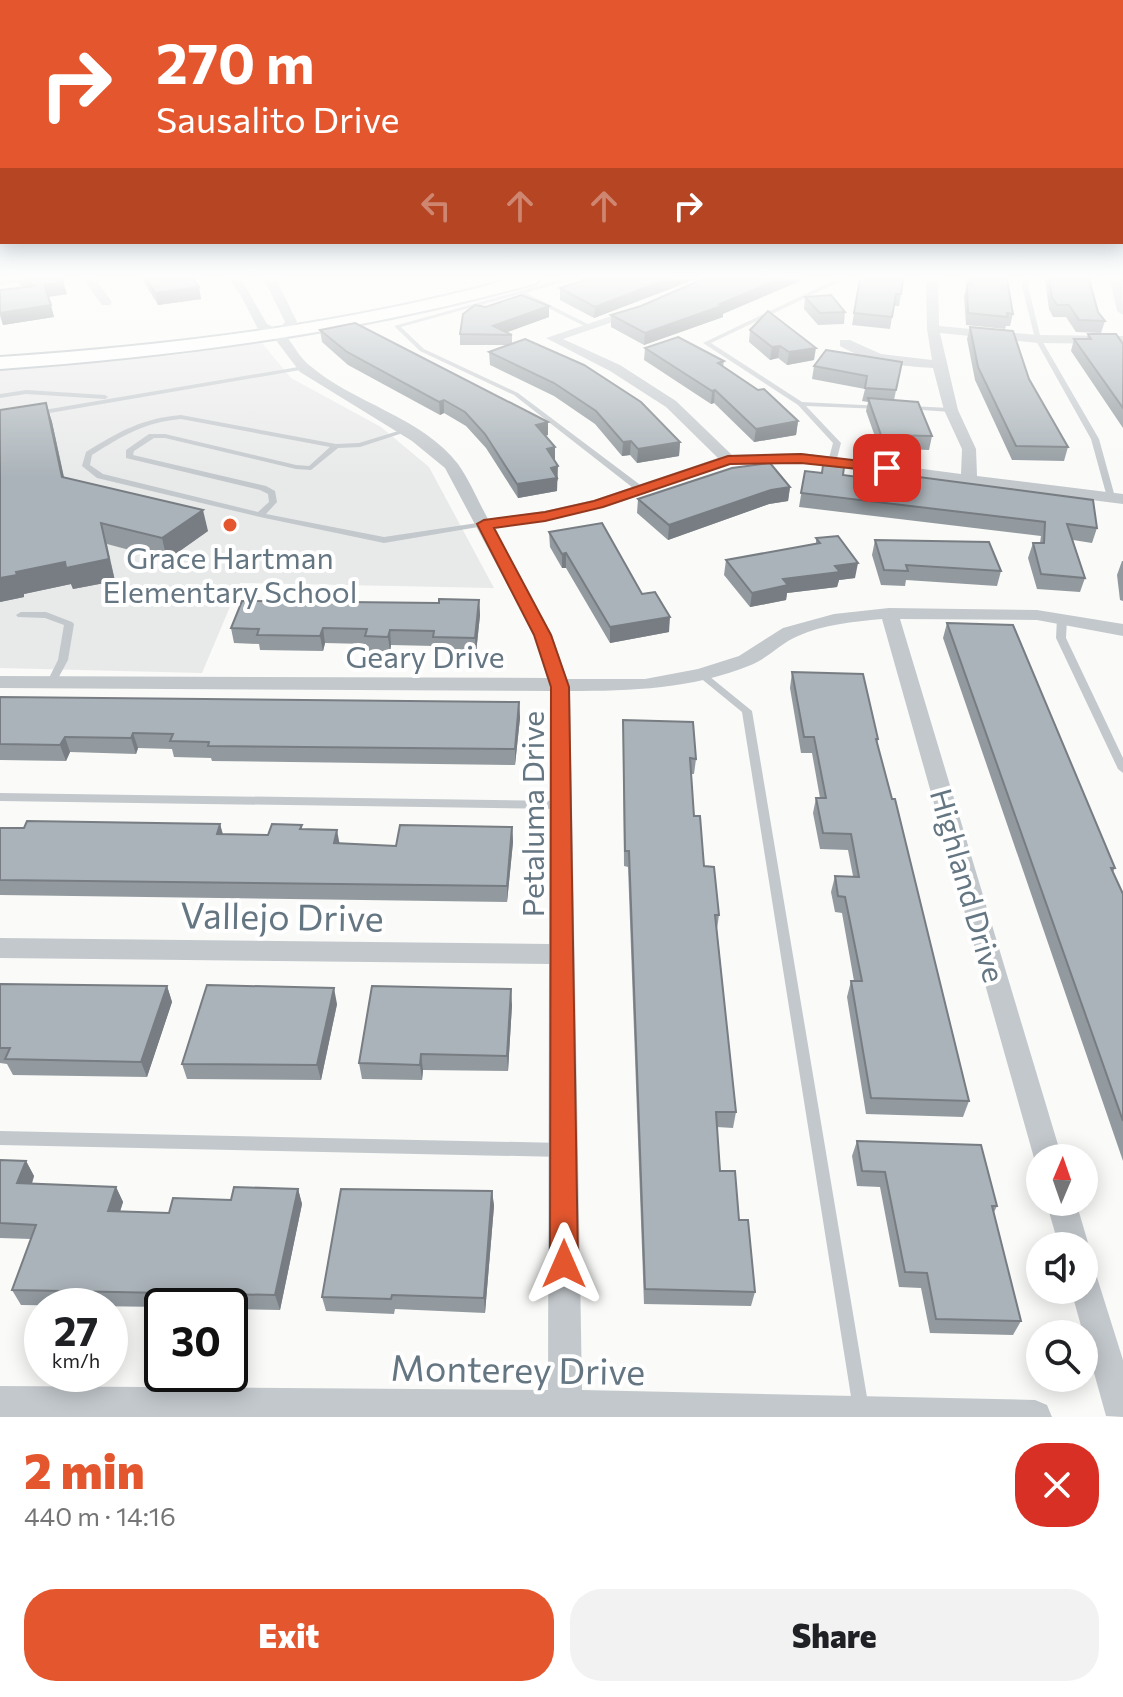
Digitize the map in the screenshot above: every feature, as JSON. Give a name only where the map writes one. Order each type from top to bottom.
[{"type":"main road","points":[[0,352],[99,345]]},
{"type":"main road","points":[[0,363],[160,350],[185,345]]},
{"type":"street","name":"Petaluma Drive","points":[[289,345],[304,368],[408,430],[435,449],[451,466],[543,635],[560,687],[565,1407]]},
{"type":"street","points":[[567,345],[615,368],[671,404],[728,460]]},
{"type":"street","points":[[848,345],[859,353],[892,361],[939,365]]},
{"type":"street","points":[[936,345],[951,410],[969,449],[969,478]]},
{"type":"street","points":[[484,524],[545,516],[598,504],[728,460],[801,458],[1117,498]]},
{"type":"street","name":"Geary Drive","points":[[0,682],[645,685],[701,674],[746,660],[790,632],[834,619],[889,613],[1037,615],[1123,630]]},
{"type":"street","name":"Highland Drive","points":[[889,613],[1044,1144]]},
{"type":"street","name":"Vallejo Drive","points":[[0,948],[562,954]]},
{"type":"street","points":[[1090,1304],[1123,1416]]},
{"type":"street","name":"Monterey Drive","points":[[0,1403],[565,1407],[1035,1417]]},
{"type":"lane","points":[[417,345],[516,394],[640,489]]},
{"type":"lane","points":[[709,345],[800,404],[837,443],[832,462]]},
{"type":"lane","points":[[1041,345],[1095,439],[1117,498]]},
{"type":"lane","points":[[31,414],[304,368]]},
{"type":"lane","points":[[0,396],[26,392],[123,399]]},
{"type":"lane","points":[[800,404],[890,407]]},
{"type":"lane","points":[[905,408],[951,410]]},
{"type":"lane","points":[[408,430],[360,445],[336,446],[181,417],[159,418],[136,424],[89,454],[86,466],[100,476],[260,515],[384,540],[484,524]]},
{"type":"lane","points":[[260,515],[273,502],[272,493],[263,488],[129,456],[130,450],[152,436],[165,436],[311,468],[336,446]]},
{"type":"lane","points":[[21,615],[46,615],[69,624],[63,660],[52,682]]},
{"type":"lane","points":[[1062,618],[1061,638],[1123,769]]},
{"type":"lane","points":[[701,674],[747,711],[862,1414]]},
{"type":"lane","points":[[0,797],[561,805]]},
{"type":"lane","points":[[0,1138],[564,1150]]},
{"type":"shaded area","name":"Grace Hartman Elementary School","points":[[264,345],[291,378],[381,427],[429,467],[494,588],[240,583],[202,673],[0,668],[0,369]]},
{"type":"building","points":[[339,345],[398,345],[548,422],[536,425],[555,447],[547,449],[558,466],[551,468],[557,478],[517,484],[485,434],[465,412],[444,400],[439,402]]},
{"type":"building","points":[[508,345],[539,345],[584,365],[641,402],[680,442],[638,449],[631,441],[623,442],[596,411],[554,383],[489,352]]},
{"type":"building","points":[[694,345],[724,361],[718,363],[758,390],[764,389],[798,421],[756,429],[715,390],[712,391],[645,348]]},
{"type":"building","points":[[770,345],[812,345],[816,348],[789,352],[780,346]]},
{"type":"building","points":[[974,345],[1018,345],[1029,379],[1068,447],[1016,446],[978,367]]},
{"type":"building","points":[[1078,345],[1123,345],[1123,408]]},
{"type":"building","points":[[826,350],[902,362],[896,390],[865,388],[867,376],[814,366]]},
{"type":"building","points":[[868,398],[918,402],[932,436],[881,435]]},
{"type":"building","name":"Grace Hartman Elementary School","points":[[46,403],[62,477],[203,510],[162,538],[101,523],[109,559],[66,568],[65,562],[0,578],[0,410]]},
{"type":"building","points":[[770,463],[790,487],[771,490],[669,525],[638,499],[732,468]]},
{"type":"building","points":[[823,465],[844,467],[843,475],[880,480],[881,472],[1093,500],[1097,528],[1067,524],[1085,578],[1041,574],[1033,543],[1044,543],[1045,522],[801,493],[805,471],[822,473]]},
{"type":"building","points":[[602,523],[642,594],[655,592],[670,617],[610,627],[566,553],[562,554],[549,532]]},
{"type":"building","points":[[838,536],[858,563],[835,566],[840,572],[783,579],[788,585],[752,593],[726,560],[820,543],[816,538]]},
{"type":"building","points":[[875,540],[989,542],[1001,571],[906,565],[908,571],[884,570]]},
{"type":"building","points":[[439,599],[479,600],[475,638],[433,637],[434,631],[390,630],[388,637],[365,636],[367,629],[323,628],[320,636],[257,635],[259,629],[231,628],[242,601],[439,603]]},
{"type":"building","points":[[947,623],[1013,625],[1115,868],[1111,868],[1123,894],[1123,1121]]},
{"type":"building","points":[[792,672],[863,674],[876,739],[892,799],[895,799],[969,1101],[871,1098],[851,981],[862,981],[845,897],[838,896],[835,876],[859,877],[851,834],[823,833],[816,798],[826,798],[814,737],[804,737]]},
{"type":"building","points":[[0,697],[519,702],[515,749],[208,746],[209,742],[170,741],[173,734],[133,733],[131,738],[65,737],[60,745],[0,744]]},
{"type":"building","points":[[623,720],[693,722],[696,759],[690,758],[694,816],[700,816],[704,866],[714,867],[719,915],[715,915],[736,1112],[716,1112],[720,1171],[735,1171],[739,1220],[748,1220],[755,1292],[645,1289],[629,851],[625,851]]},
{"type":"building","points":[[27,821],[220,824],[217,834],[268,835],[272,824],[302,825],[300,829],[337,830],[334,843],[396,846],[400,825],[512,827],[507,886],[0,880],[0,828],[24,828]]},
{"type":"building","points":[[0,984],[167,986],[141,1062],[5,1059],[10,1048],[0,1048]]},
{"type":"building","points":[[207,985],[334,988],[317,1065],[182,1064]]},
{"type":"building","points":[[372,986],[511,989],[507,1056],[421,1054],[420,1065],[359,1063]]},
{"type":"building","points":[[857,1141],[981,1145],[997,1206],[992,1206],[1021,1321],[936,1319],[927,1273],[905,1272],[885,1172],[862,1171]]},
{"type":"building","points":[[0,1160],[26,1161],[17,1183],[116,1187],[108,1211],[169,1213],[173,1198],[231,1200],[234,1187],[298,1189],[275,1295],[248,1294],[248,1288],[144,1288],[144,1293],[128,1292],[128,1288],[12,1290],[36,1225],[0,1223]]},
{"type":"building","points":[[341,1189],[492,1191],[484,1298],[392,1295],[391,1299],[322,1297]]},
{"type":"place","name":"Grace Hartman Elementary School","points":[[230,525]]},
{"type":"route","points":[[564,1264],[560,687],[543,635],[484,524],[545,516],[598,504],[728,460],[801,458],[887,468]]}]
